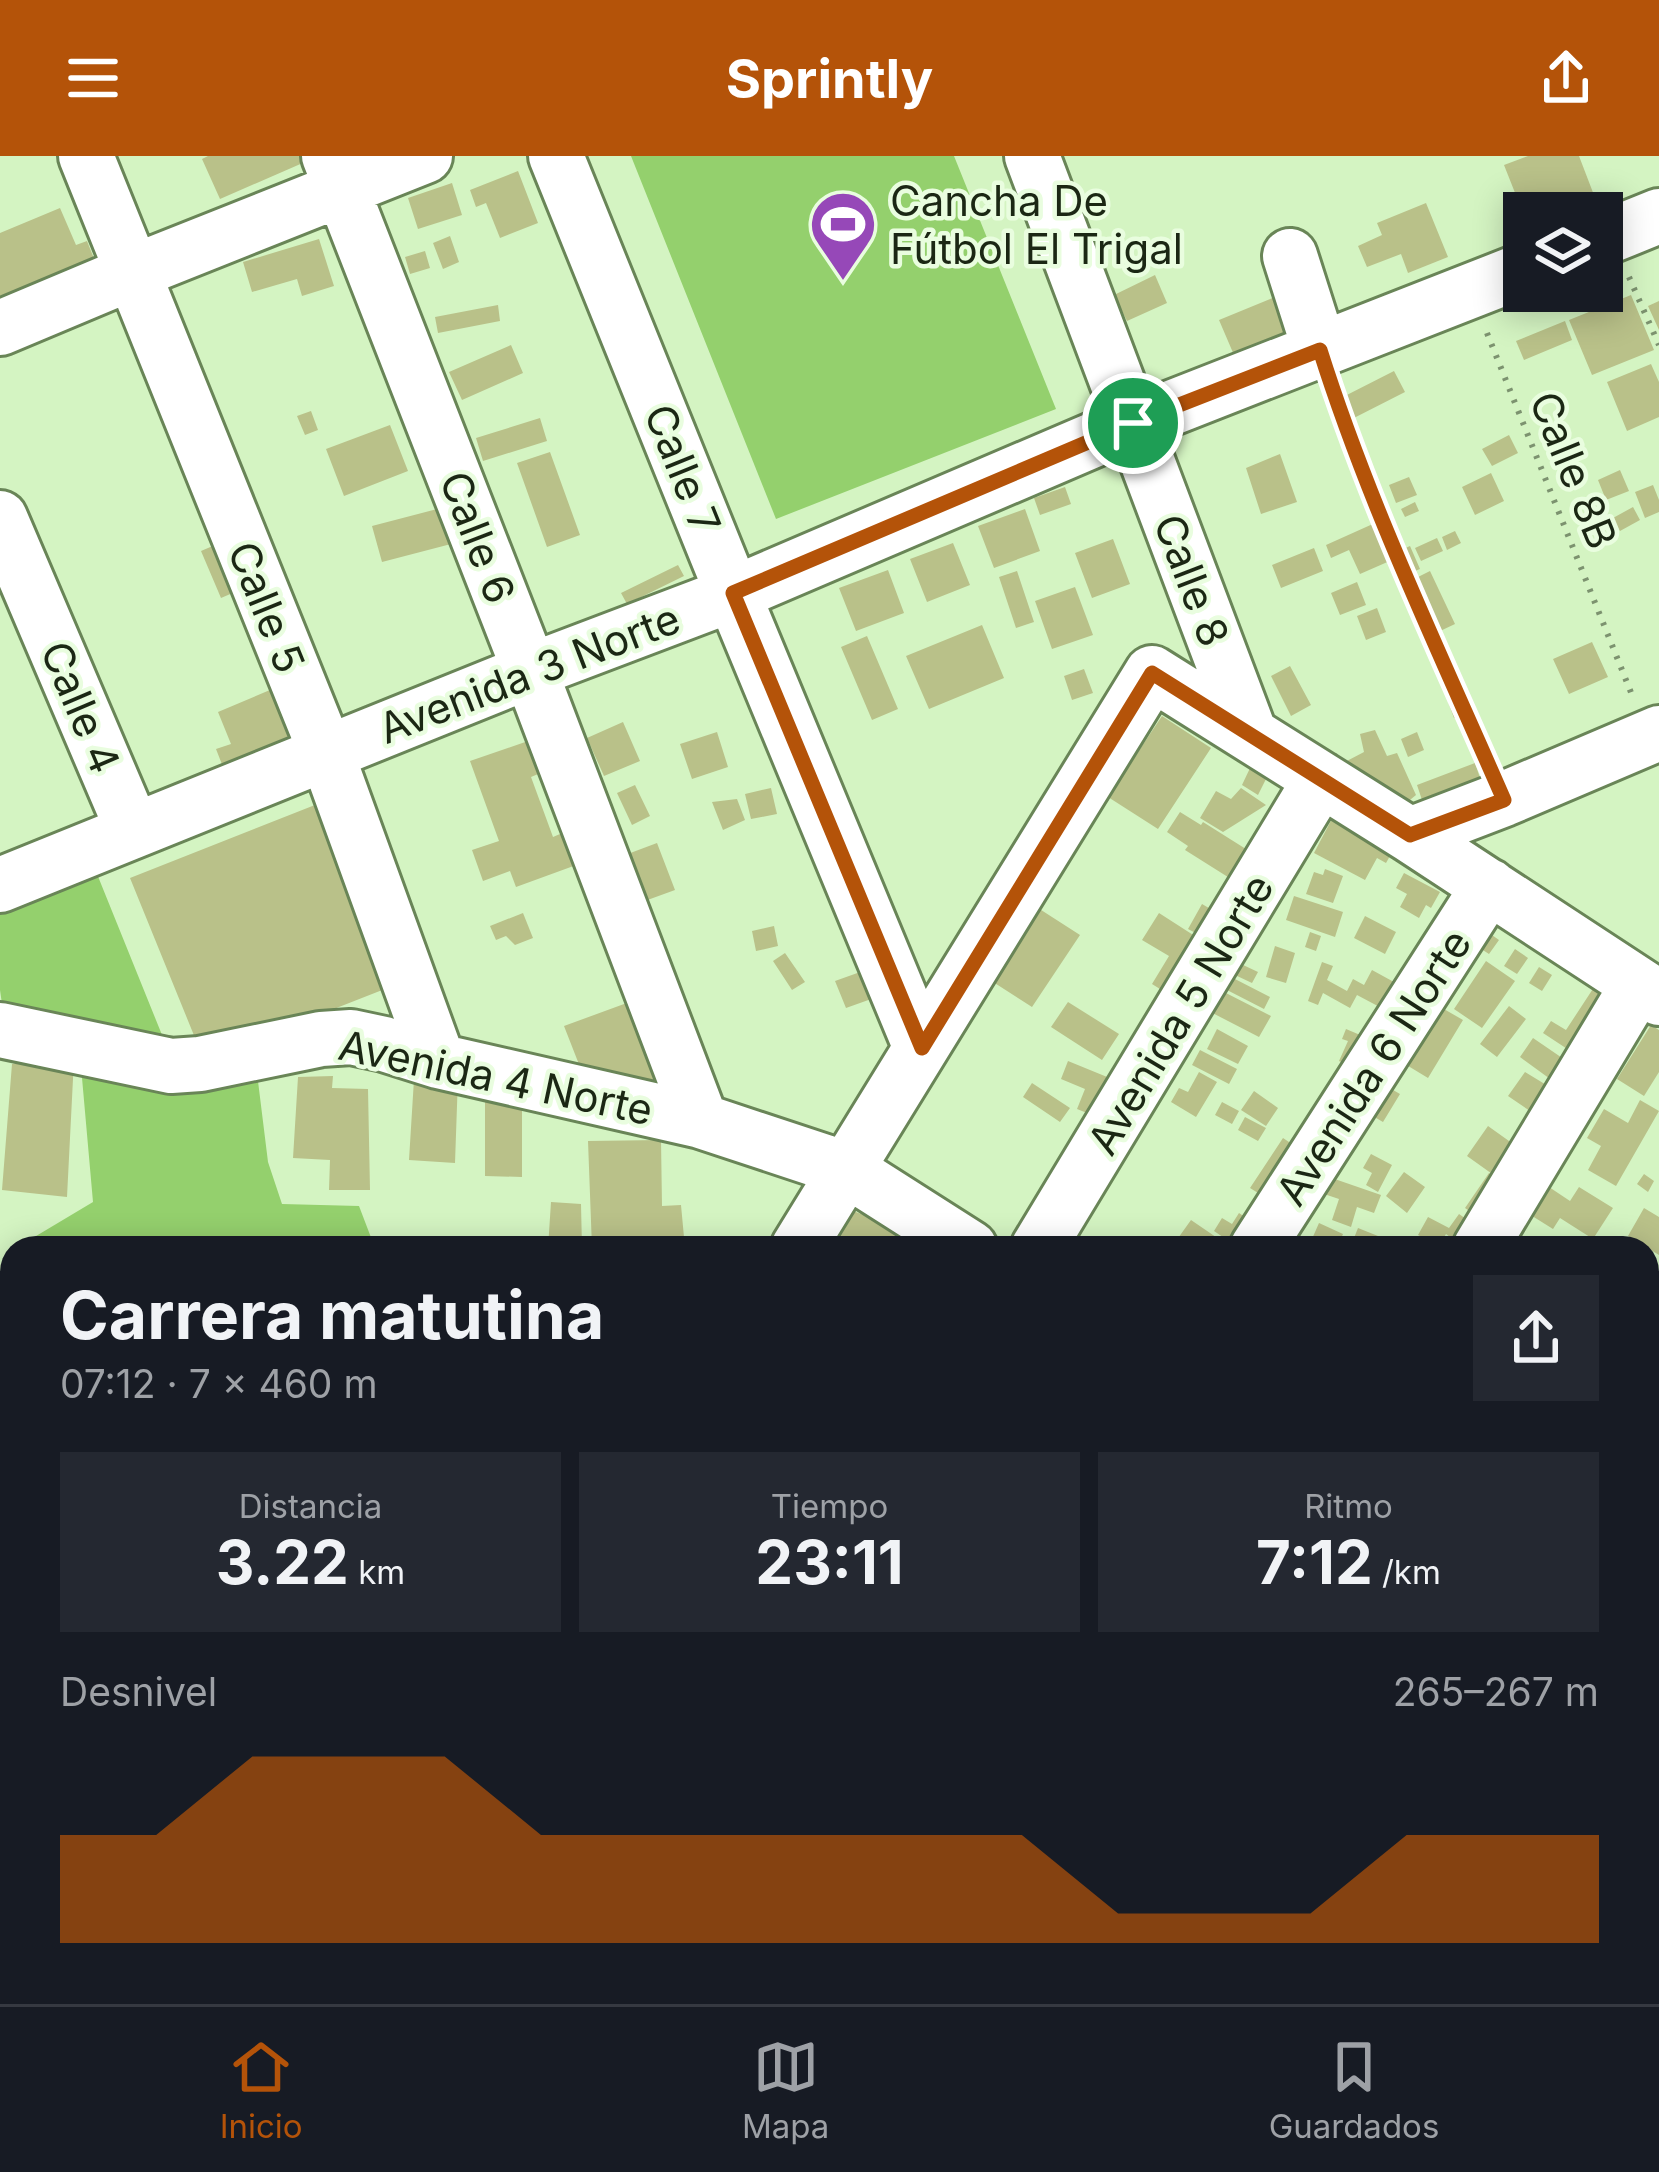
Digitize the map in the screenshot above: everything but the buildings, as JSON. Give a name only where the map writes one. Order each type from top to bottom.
[{"type":"street","name":"Calle 5","points":[[86,156],[326,752],[438,1060]]},
{"type":"street","points":[[0,328],[131,273],[336,173],[425,156]]},
{"type":"street","name":"Calle 7","points":[[556,156],[922,1048]]},
{"type":"street","name":"Calle 8","points":[[1032,156],[1250,734]]},
{"type":"street","name":"Calle 6","points":[[336,173],[700,1121]]},
{"type":"street","points":[[1290,256],[1320,350]]},
{"type":"street","name":"Avenida 3 Norte","points":[[0,885],[733,593],[1133,423],[1503,278]]},
{"type":"street","name":"Calle 4","points":[[0,518],[133,830]]},
{"type":"street","name":"Calle 8","points":[[922,1048],[1152,673],[1649,992]]},
{"type":"street","points":[[1410,835],[1654,735]]},
{"type":"street","name":"Avenida 5 Norte","points":[[1045,1236],[1321,779]]},
{"type":"street","name":"Avenida 6 Norte","points":[[1265,1236],[1489,886]]},
{"type":"street","points":[[1488,1236],[1649,992]]},
{"type":"street","name":"Avenida 4 Norte","points":[[0,1030],[171,1066],[351,1037],[700,1121],[846,1169]]},
{"type":"street","points":[[805,1236],[922,1048]]},
{"type":"street","points":[[846,1169],[951,1236]]},
{"type":"path","points":[[1624,230],[1659,345]]},
{"type":"path","name":"Calle 8B","points":[[1470,291],[1654,735]]},
{"type":"path","points":[[1320,350],[1367,487],[1504,800]]},
{"type":"green space","name":"Cancha De Fútbol El Trigal","points":[[631,156],[954,156],[1056,409],[776,519]]},
{"type":"green space","points":[[95,869],[181,1082],[256,1065],[268,1162],[282,1204],[359,1206],[370,1236],[36,1236],[93,1202],[79,1044],[8,1046],[0,990],[0,897]]},
{"type":"place","name":"Cancha De Fútbol El Trigal","points":[[843,283]]},
{"type":"route","points":[[1320,350],[1367,487],[1504,800],[1410,835],[1152,673],[922,1048],[733,593],[1133,423],[1320,350]]}]
